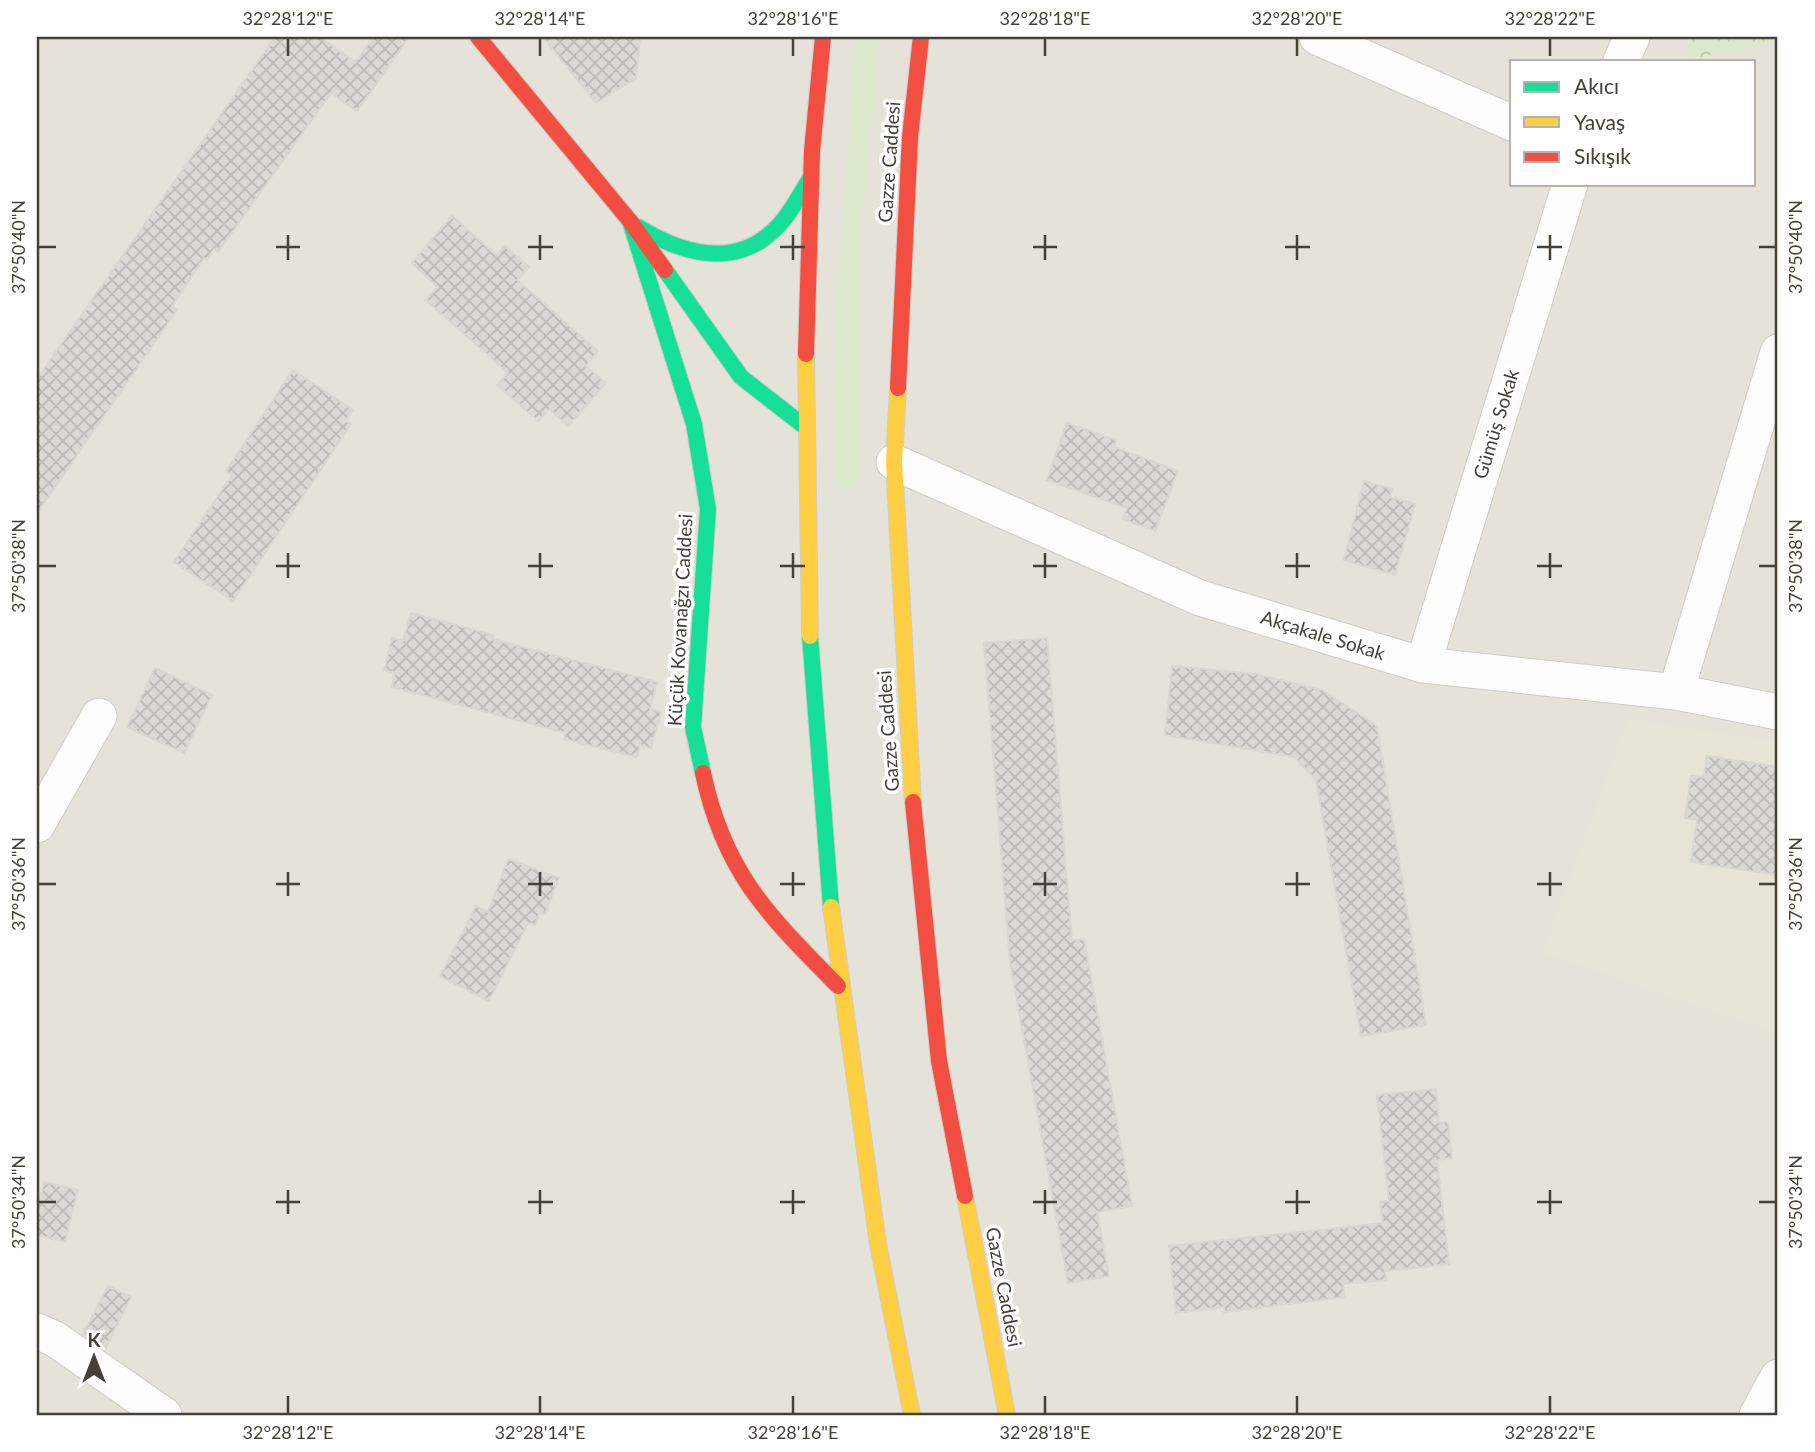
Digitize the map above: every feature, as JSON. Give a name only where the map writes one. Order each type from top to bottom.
[{"type":"main road","name":"Küçük Kovanağzı Caddesi","points":[[478,37],[631,221],[741,377],[804,426]]},
{"type":"main road","points":[[823,37],[816,85],[810,179],[804,426],[811,704],[838,986],[893,1341],[912,1415]]},
{"type":"main road","name":"Gazze Caddesi","points":[[921,37],[910,137],[894,463],[909,763],[939,1061],[1007,1415]]},
{"type":"main road","points":[[631,221],[676,249],[707,255],[738,255],[765,238],[780,224],[810,179]]},
{"type":"main road","name":"Küçük Kovanağzı Caddesi","points":[[631,221],[694,424],[708,509],[693,727],[712,818],[748,888],[769,916],[838,986]]},
{"type":"street","points":[[1317,37],[1510,122]]},
{"type":"street","points":[[1621,60],[1632,37]]},
{"type":"street","name":"Gümüş Sokak","points":[[1423,665],[1569,186]]},
{"type":"street","points":[[1676,692],[1778,352]]},
{"type":"street","name":"Akçakale Sokak","points":[[894,463],[1200,598],[1423,665],[1676,692],[1778,712]]},
{"type":"street","points":[[37,825],[100,716]]},
{"type":"street","points":[[37,1331],[55,1339],[163,1415]]},
{"type":"street","points":[[1758,1415],[1778,1377]]},
{"type":"shaded area","points":[[37,37],[1778,37],[1778,1415],[37,1415]]},
{"type":"shaded area","points":[[1627,719],[1778,742],[1778,1034],[1542,953]]},
{"type":"green space","points":[[856,37],[880,37],[862,213],[857,487],[834,487],[838,277]]},
{"type":"green space","points":[[1688,37],[1777,37],[1772,42],[1686,60]]},
{"type":"building","points":[[275,37],[319,37],[356,62],[373,37],[409,37],[357,111],[331,93],[218,252],[214,249],[207,260],[204,258],[172,306],[177,310],[37,513],[37,379]]},
{"type":"building","points":[[543,37],[640,37],[636,78],[596,103]]},
{"type":"building","points":[[452,216],[497,256],[505,246],[529,267],[517,280],[598,351],[586,366],[606,383],[568,426],[549,409],[538,421],[497,385],[508,373],[426,300],[438,287],[412,263]]},
{"type":"building","points":[[293,370],[353,410],[346,421],[351,424],[233,601],[174,562],[232,475],[226,471]]},
{"type":"building","points":[[1067,423],[1116,440],[1114,447],[1178,471],[1155,531],[1123,519],[1127,508],[1047,480]]},
{"type":"building","points":[[1364,481],[1392,489],[1390,497],[1415,504],[1395,575],[1344,560]]},
{"type":"building","points":[[411,613],[493,635],[492,639],[657,682],[650,709],[661,712],[651,748],[640,745],[637,757],[564,739],[566,733],[392,687],[395,673],[384,670],[392,638],[403,641]]},
{"type":"building","points":[[1047,638],[1072,941],[1084,939],[1132,1206],[1097,1212],[1109,1276],[1068,1283],[1010,962],[984,643]]},
{"type":"building","points":[[1172,666],[1255,674],[1322,690],[1377,726],[1426,1025],[1361,1036],[1316,780],[1294,757],[1165,735]]},
{"type":"building","points":[[155,668],[212,695],[184,753],[127,727]]},
{"type":"building","points":[[1707,756],[1778,767],[1778,875],[1691,862],[1697,820],[1685,818],[1691,776],[1704,777]]},
{"type":"building","points":[[508,859],[559,878],[545,914],[540,912],[535,925],[528,923],[489,1001],[440,976],[476,906],[488,912]]},
{"type":"building","points":[[1436,1089],[1439,1123],[1448,1122],[1452,1158],[1437,1160],[1449,1264],[1385,1271],[1386,1280],[1343,1284],[1344,1297],[1224,1312],[1224,1307],[1176,1313],[1169,1246],[1383,1223],[1380,1202],[1389,1201],[1377,1095]]},
{"type":"building","points":[[44,1182],[78,1190],[65,1242],[37,1235],[37,1212]]},
{"type":"building","points":[[108,1286],[131,1297],[105,1349],[83,1334]]},
{"type":"traffic: fast","points":[[638,227],[674,245],[692,250],[729,253],[747,248],[780,224],[810,179]]},
{"type":"traffic: fast","points":[[630,221],[694,424],[708,509],[693,727],[703,773]]},
{"type":"traffic: fast","points":[[665,270],[741,377],[804,426]]},
{"type":"traffic: fast","points":[[810,636],[831,907]]},
{"type":"traffic: slow","points":[[806,354],[810,636]]},
{"type":"traffic: slow","points":[[898,388],[894,462],[913,802]]},
{"type":"traffic: slow","points":[[831,907],[878,1244],[912,1415]]},
{"type":"traffic: slow","points":[[965,1196],[1007,1415]]},
{"type":"traffic: jam","points":[[478,37],[630,221],[665,270]]},
{"type":"traffic: jam","points":[[806,354],[812,151],[823,37]]},
{"type":"traffic: jam","points":[[898,388],[910,137],[921,37]]},
{"type":"traffic: jam","points":[[703,773],[723,839],[752,891],[838,986]]},
{"type":"traffic: jam","points":[[913,802],[939,1061],[965,1196]]}]
